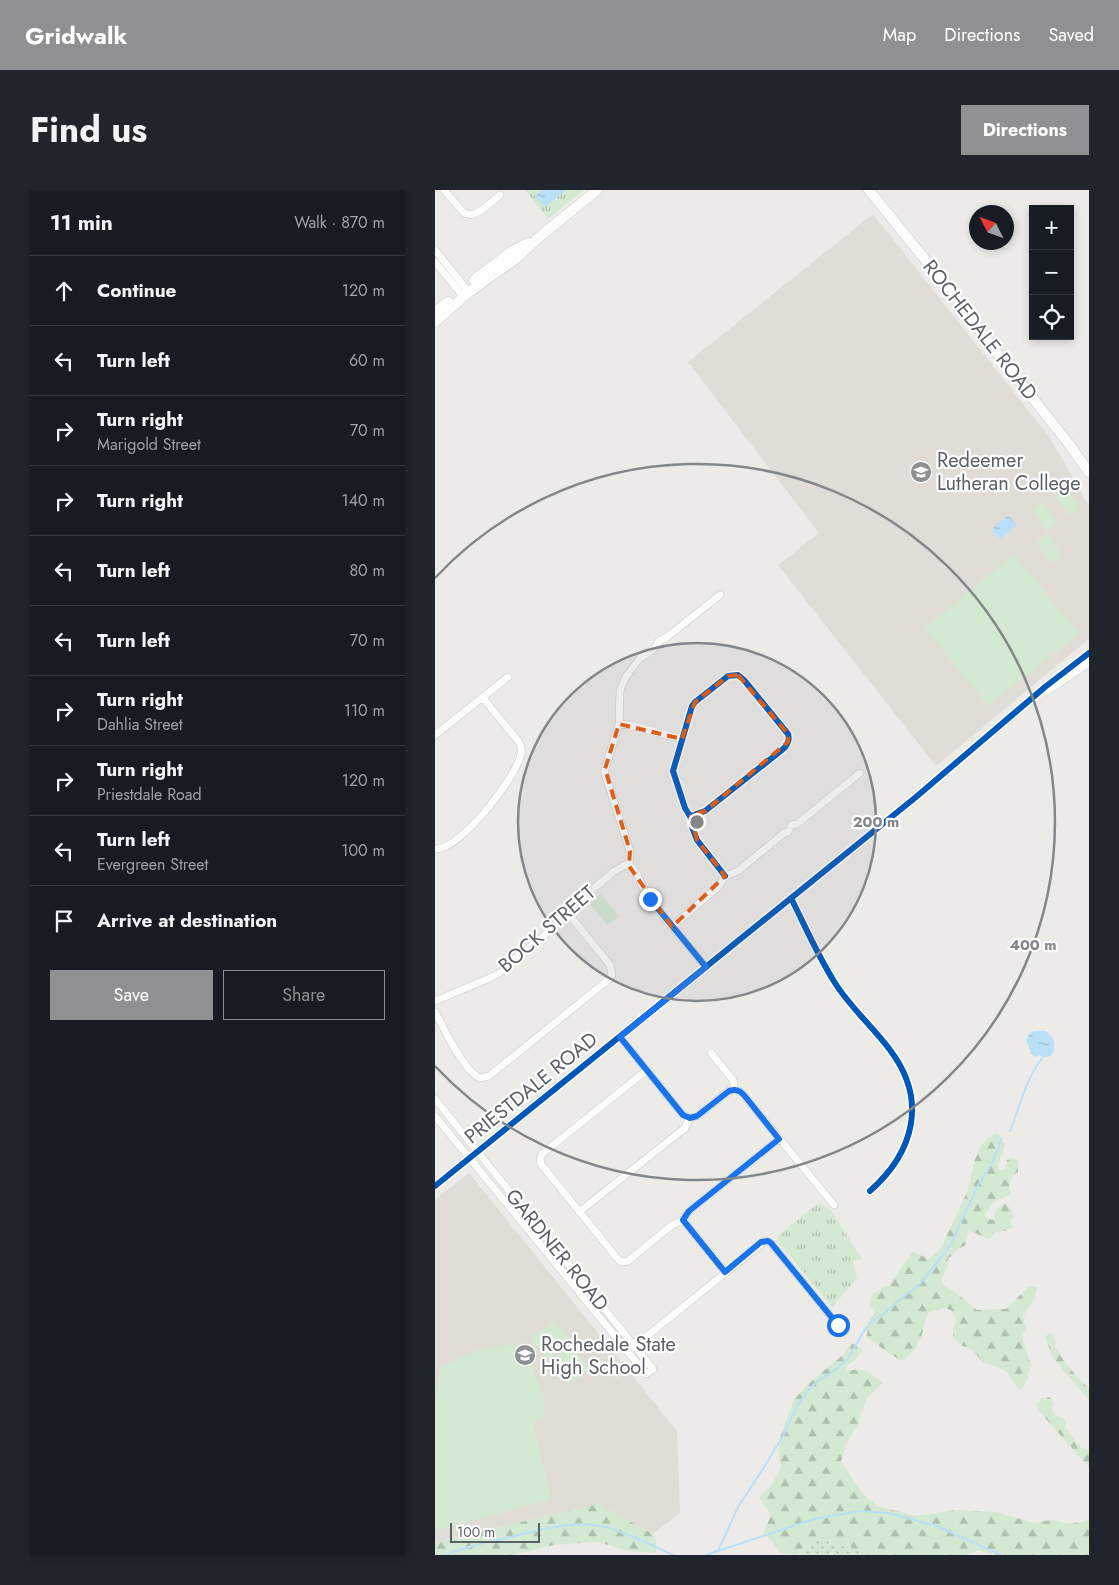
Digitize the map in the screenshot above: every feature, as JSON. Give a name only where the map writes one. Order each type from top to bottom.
[{"type":"main road","points":[[435,312],[517,257],[597,190]]},
{"type":"main road","name":"ROCHEDALE ROAD","points":[[869,190],[959,302],[1089,472]]},
{"type":"main road","points":[[435,322],[464,292]]},
{"type":"street","points":[[444,190],[464,213],[472,215],[500,196]]},
{"type":"street","points":[[435,250],[464,292]]},
{"type":"street","points":[[435,262],[464,292]]},
{"type":"street","points":[[706,967],[650,899],[640,884],[634,868],[629,866],[630,851],[605,769],[619,724],[620,691],[632,667],[640,658],[654,649],[659,641],[667,638],[720,595]]},
{"type":"street","name":"PRIESTDALE ROAD","points":[[435,1186],[938,779],[1045,687],[1089,652]]},
{"type":"street","name":"PRIESTDALE ROAD","points":[[1019,710],[1089,663]]},
{"type":"street","points":[[691,816],[705,811],[785,748],[789,737],[741,676],[733,674],[729,676],[692,706],[673,771],[685,808],[691,816],[692,827],[697,840],[725,876]]},
{"type":"street","points":[[435,735],[508,676]]},
{"type":"street","points":[[435,849],[440,849],[460,837],[477,821],[514,770],[521,755],[522,748],[519,742],[482,697]]},
{"type":"street","points":[[619,724],[631,725],[682,739]]},
{"type":"street","points":[[673,926],[719,886],[725,876],[738,871],[784,833],[788,832],[792,825],[797,824],[860,773]]},
{"type":"street","name":"BOCK STREET","points":[[435,1001],[505,970],[513,960],[546,934],[567,912],[613,872],[629,866]]},
{"type":"street","points":[[791,898],[835,984],[891,1051],[905,1076],[911,1096],[911,1118],[905,1148],[885,1179],[870,1192]]},
{"type":"street","points":[[435,1012],[473,1074],[480,1078],[489,1076],[602,985],[611,975],[610,965],[567,912]]},
{"type":"street","points":[[620,1037],[683,1115],[690,1118],[697,1116],[729,1091],[735,1089],[740,1091],[834,1205]]},
{"type":"street","points":[[711,1052],[733,1080],[735,1089]]},
{"type":"street","points":[[647,1070],[542,1154],[540,1159],[541,1164],[621,1262],[628,1261],[672,1225],[683,1220],[689,1211],[779,1139]]},
{"type":"street","name":"GARDNER ROAD","points":[[435,1099],[479,1151],[631,1349]]},
{"type":"street","name":"GARDNER ROAD","points":[[435,1116],[631,1349]]},
{"type":"street","points":[[579,1212],[685,1128],[690,1118]]},
{"type":"street","points":[[683,1220],[725,1272]]},
{"type":"street","points":[[631,1349],[761,1242],[768,1241],[845,1331]]},
{"type":"highlighted area","points":[[738,675],[788,734],[788,742],[705,811],[691,816],[697,840],[725,876],[672,927],[629,866],[630,851],[605,769],[619,724],[682,739],[695,702],[728,676]]},
{"type":"shaded area","name":"Redeemer Lutheran College","points":[[873,214],[1050,438],[1089,506],[1089,639],[936,766],[778,565],[819,533],[688,362]]},
{"type":"shaded area","name":"Rochedale State High School","points":[[469,1173],[677,1431],[680,1513],[653,1534],[598,1504],[435,1542],[435,1200]]},
{"type":"green space","points":[[525,190],[584,190],[548,219]]},
{"type":"green space","points":[[1066,486],[1080,508],[1069,516],[1055,494]]},
{"type":"green space","points":[[1043,502],[1057,523],[1046,531],[1032,509]]},
{"type":"green space","points":[[1048,534],[1062,556],[1051,563],[1036,542]]},
{"type":"green space","points":[[1014,554],[1079,634],[988,706],[925,628]]},
{"type":"green space","points":[[601,894],[619,916],[607,925],[590,904]]},
{"type":"green space","points":[[994,1133],[1000,1135],[1005,1145],[998,1165],[1000,1171],[1006,1169],[1007,1160],[1012,1157],[1018,1161],[1018,1172],[1012,1176],[1009,1187],[1011,1194],[997,1199],[984,1215],[994,1220],[995,1210],[1005,1203],[1011,1209],[1013,1218],[1009,1221],[1013,1227],[1005,1231],[996,1232],[989,1239],[968,1231],[966,1245],[958,1249],[948,1259],[942,1284],[977,1310],[1006,1309],[1028,1287],[1037,1287],[1034,1300],[1023,1316],[1026,1328],[1022,1337],[1031,1365],[1026,1383],[1020,1391],[1006,1371],[983,1362],[970,1348],[963,1346],[953,1338],[956,1319],[951,1310],[944,1308],[928,1313],[917,1346],[901,1361],[867,1338],[868,1322],[875,1313],[870,1304],[872,1294],[889,1285],[913,1251],[928,1259],[940,1250],[968,1190],[975,1160],[981,1145]]},
{"type":"green space","points":[[821,1203],[832,1212],[862,1259],[853,1261],[857,1279],[832,1307],[777,1240],[778,1236],[817,1204]]},
{"type":"green space","points":[[554,1320],[571,1341],[560,1350],[543,1329]]},
{"type":"green space","points":[[542,1329],[558,1351],[547,1359],[530,1338]]},
{"type":"green space","points":[[1050,1332],[1055,1339],[1055,1347],[1066,1364],[1089,1389],[1089,1400],[1053,1358],[1045,1337]]},
{"type":"green space","points":[[524,1343],[545,1401],[543,1417],[533,1422],[551,1500],[435,1530],[435,1404],[441,1367],[482,1349]]},
{"type":"green space","points":[[852,1343],[863,1350],[855,1360],[846,1366],[847,1370],[866,1371],[883,1383],[868,1397],[856,1428],[846,1444],[841,1461],[862,1493],[877,1506],[915,1516],[956,1510],[996,1512],[1035,1523],[1051,1520],[1071,1524],[1089,1520],[1089,1555],[994,1555],[979,1550],[966,1555],[861,1555],[852,1547],[831,1545],[824,1537],[814,1541],[797,1555],[780,1553],[772,1541],[763,1533],[771,1515],[759,1497],[771,1486],[781,1468],[778,1450],[780,1436],[794,1400],[807,1385],[843,1355]]},
{"type":"green space","points":[[571,1345],[590,1369],[570,1384],[551,1361]]},
{"type":"green space","points":[[1048,1397],[1054,1403],[1052,1409],[1055,1415],[1064,1418],[1065,1427],[1082,1449],[1087,1449],[1089,1446],[1089,1467],[1039,1411],[1037,1404],[1041,1398],[1046,1399]]},
{"type":"green space","points":[[598,1504],[653,1534],[656,1539],[656,1553],[629,1551],[598,1542],[554,1545],[512,1555],[435,1555],[435,1542]]},
{"type":"green space","points":[[824,1537],[831,1545],[852,1547],[861,1555],[833,1555],[832,1552],[829,1555],[802,1555],[800,1553],[814,1541]]},
{"type":"water","points":[[543,190],[566,190],[545,207],[535,196]]},
{"type":"water","points":[[1008,515],[1017,525],[1000,539],[991,529]]},
{"type":"water","points":[[1046,1031],[1053,1038],[1054,1050],[1050,1056],[1044,1057],[1039,1055],[1036,1057],[1032,1055],[1026,1040],[1030,1033]]},
{"type":"waterway","points":[[1010,1131],[1028,1083],[1043,1057]]},
{"type":"waterway","points":[[718,1551],[738,1507],[784,1434],[797,1406],[810,1388],[847,1360],[872,1321],[884,1314],[920,1284],[950,1246],[977,1187],[994,1160],[1002,1138]]},
{"type":"waterway","points":[[706,1555],[814,1519],[860,1511],[888,1513],[937,1526],[1001,1555]]},
{"type":"waterway","points":[[447,1555],[468,1547],[543,1529],[581,1524],[614,1530],[673,1555]]},
{"type":"cycle path","points":[[435,1186],[916,797],[1045,687],[1089,653]]},
{"type":"cycle path","points":[[691,816],[705,811],[782,750],[788,743],[788,734],[738,675],[728,676],[692,706],[673,771],[685,808],[691,818],[697,840],[725,876]]},
{"type":"cycle path","points":[[791,898],[817,952],[835,983],[890,1050],[902,1069],[909,1088],[912,1106],[911,1125],[906,1142],[897,1160],[870,1191]]},
{"type":"place","name":"Redeemer Lutheran College","points":[[921,472]]},
{"type":"place","name":"Rochedale State High School","points":[[525,1355]]},
{"type":"route","points":[[650,899],[706,967],[620,1037],[683,1115],[690,1118],[697,1116],[729,1091],[735,1089],[744,1095],[779,1139],[689,1211],[683,1220],[725,1272],[761,1242],[768,1241],[771,1243],[838,1325]]}]
